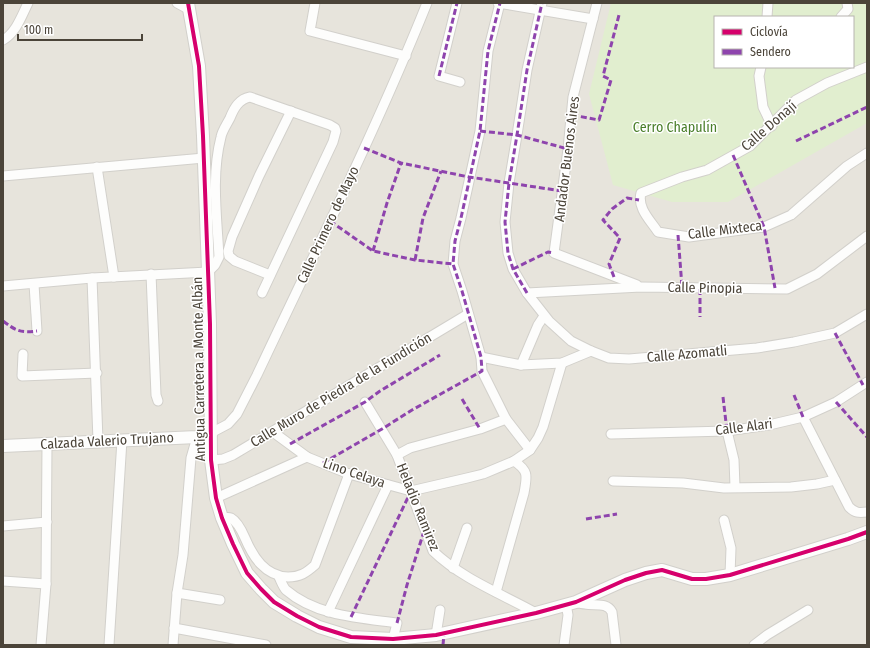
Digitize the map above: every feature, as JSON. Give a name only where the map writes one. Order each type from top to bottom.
[{"type":"street","points":[[3,40],[7,38],[16,28],[28,3]]},
{"type":"street","points":[[177,3],[189,6]]},
{"type":"street","points":[[315,3],[310,31],[406,56]]},
{"type":"street","name":"Calle Primero de Mayo","points":[[211,433],[228,424],[241,407],[406,56],[427,3]]},
{"type":"street","points":[[457,3],[440,76],[460,82]]},
{"type":"street","points":[[562,363],[543,427],[530,450],[506,418],[482,371],[481,357],[453,264],[455,241],[480,131],[488,51],[499,3],[541,6],[593,19]]},
{"type":"street","name":"Andador Buenos Aires","points":[[597,3],[574,97],[554,253],[641,287]]},
{"type":"street","points":[[767,16],[768,3]]},
{"type":"street","points":[[842,16],[848,9],[847,3]]},
{"type":"street","name":"Antigua Carretera a Monte Albán","points":[[189,6],[199,66],[208,272],[211,460],[216,498],[222,518],[247,573],[274,602],[319,627],[344,636],[393,639],[436,635],[536,613],[571,603],[625,580],[646,573],[662,570],[692,579],[706,579],[730,575],[867,532]]},
{"type":"street","name":"Calle Azomatli","points":[[541,6],[526,70],[517,135],[508,183],[505,222],[508,253],[512,269],[526,293],[544,316],[571,341],[609,358],[629,359],[757,348],[794,342],[835,333],[867,314]]},
{"type":"street","name":"Calle Donají","points":[[642,210],[639,200],[641,193],[682,177],[707,170],[750,146],[772,126],[796,100],[827,83],[867,67]]},
{"type":"street","points":[[761,68],[759,76],[762,107],[772,126]]},
{"type":"street","points":[[3,286],[92,278],[208,272],[215,265],[219,257],[215,181],[221,136],[239,102],[250,97],[330,125],[335,128],[336,131],[333,142],[262,293]]},
{"type":"street","points":[[270,275],[235,261],[229,256],[228,252],[229,245],[241,217],[291,111]]},
{"type":"street","name":"Calle Mixteca","points":[[642,210],[658,232],[689,237],[764,227],[791,215],[848,166],[867,153]]},
{"type":"street","points":[[3,176],[204,158]]},
{"type":"street","points":[[98,167],[114,277]]},
{"type":"street","name":"Calle Pinopia","points":[[526,293],[641,287],[787,290],[817,274],[867,236]]},
{"type":"street","points":[[151,274],[157,398]]},
{"type":"street","points":[[612,288],[614,277]]},
{"type":"street","points":[[92,278],[97,373],[98,441]]},
{"type":"street","points":[[34,284],[37,331]]},
{"type":"street","name":"Calle Muro de Piedra de la Fundición","points":[[211,460],[223,459],[234,455],[308,409],[468,314]]},
{"type":"street","points":[[521,365],[538,325],[544,316]]},
{"type":"street","points":[[481,357],[521,365],[562,363],[591,351]]},
{"type":"street","points":[[23,354],[22,376],[97,373]]},
{"type":"street","name":"Calle Alari","points":[[611,434],[727,431],[769,425],[803,417],[836,402],[867,382]]},
{"type":"street","name":"Heladio Ramirez","points":[[365,402],[397,454],[433,551],[444,562],[453,568],[536,613]]},
{"type":"street","points":[[803,417],[849,507],[854,512],[867,512]]},
{"type":"street","points":[[397,454],[410,448],[480,429],[506,418]]},
{"type":"street","points":[[727,431],[734,460],[735,487]]},
{"type":"street","name":"Lino Celaya","points":[[273,432],[306,457],[349,474],[411,491],[478,475],[514,462],[530,450]]},
{"type":"street","name":"Calzada Valerio Trujano","points":[[3,446],[47,445],[197,436],[211,433]]},
{"type":"street","points":[[174,645],[177,593],[183,555],[191,458],[197,436]]},
{"type":"street","points":[[109,645],[122,440]]},
{"type":"street","points":[[41,645],[46,584],[47,445]]},
{"type":"street","points":[[216,498],[306,457]]},
{"type":"street","points":[[496,592],[524,493],[526,481],[526,472],[523,467],[514,462]]},
{"type":"street","points":[[222,518],[229,518],[235,521],[248,546],[261,565],[267,570],[279,577],[293,577],[306,573],[315,565],[349,474]]},
{"type":"street","points":[[613,480],[683,483],[724,488],[791,487],[836,480]]},
{"type":"street","points":[[328,612],[388,485]]},
{"type":"street","points":[[724,520],[731,548],[730,575]]},
{"type":"street","points":[[3,526],[47,522]]},
{"type":"street","points":[[453,568],[467,528]]},
{"type":"street","points":[[279,577],[285,589],[310,605],[328,612],[352,617],[397,623],[393,639]]},
{"type":"street","points":[[3,581],[46,584]]},
{"type":"street","points":[[177,593],[220,600]]},
{"type":"street","points":[[564,645],[571,603],[604,605],[610,608],[612,612],[616,645]]},
{"type":"street","points":[[436,635],[440,610]]},
{"type":"street","points":[[754,645],[767,635],[808,610]]},
{"type":"street","points":[[174,628],[266,645]]},
{"type":"shaded area","points":[[3,3],[646,3],[622,110],[791,90],[867,62],[867,645],[3,645]]},
{"type":"green space","name":"Cerro Chapulín","points":[[611,3],[867,3],[867,123],[728,202],[672,202],[613,185],[589,94]]},
{"type":"marked path","points":[[439,76],[457,3]]},
{"type":"marked path","points":[[323,463],[412,410],[482,371],[481,357],[453,264],[455,241],[480,131],[488,51],[500,3]]},
{"type":"marked path","points":[[527,293],[513,269],[508,253],[505,222],[509,183],[527,70],[542,3]]},
{"type":"marked path","points":[[572,115],[599,120],[611,80],[603,76],[619,15]]},
{"type":"marked path","points":[[796,141],[867,107]]},
{"type":"marked path","points":[[480,131],[517,135],[568,149]]},
{"type":"marked path","points":[[364,148],[401,163],[469,177],[562,191]]},
{"type":"marked path","points":[[733,155],[764,227],[775,288]]},
{"type":"marked path","points":[[373,251],[387,203],[401,163]]},
{"type":"marked path","points":[[415,260],[423,218],[441,171]]},
{"type":"marked path","points":[[614,277],[609,264],[620,238],[603,220],[612,209],[627,198],[639,200]]},
{"type":"marked path","points":[[330,221],[373,251],[415,260],[453,264]]},
{"type":"marked path","points":[[678,235],[682,287]]},
{"type":"marked path","points":[[513,269],[548,252],[554,253]]},
{"type":"marked path","points":[[700,289],[700,317]]},
{"type":"marked path","points":[[3,321],[19,330],[27,332],[37,331]]},
{"type":"marked path","points":[[835,333],[863,385]]},
{"type":"marked path","points":[[290,444],[365,402],[380,391],[440,355]]},
{"type":"marked path","points":[[794,395],[803,417]]},
{"type":"marked path","points":[[723,397],[727,431]]},
{"type":"marked path","points":[[462,399],[480,429]]},
{"type":"marked path","points":[[836,402],[867,437]]},
{"type":"marked path","points":[[351,617],[411,491]]},
{"type":"marked path","points":[[586,519],[617,514]]},
{"type":"marked path","points":[[397,623],[425,528]]},
{"type":"marked path","points":[[443,645],[444,634]]},
{"type":"cycle path","points":[[188,3],[199,66],[203,136],[210,324],[211,460],[216,498],[222,518],[247,573],[274,602],[319,627],[351,637],[393,639],[436,635],[536,613],[576,602],[625,580],[646,573],[662,570],[692,579],[706,579],[730,575],[867,532]]}]
